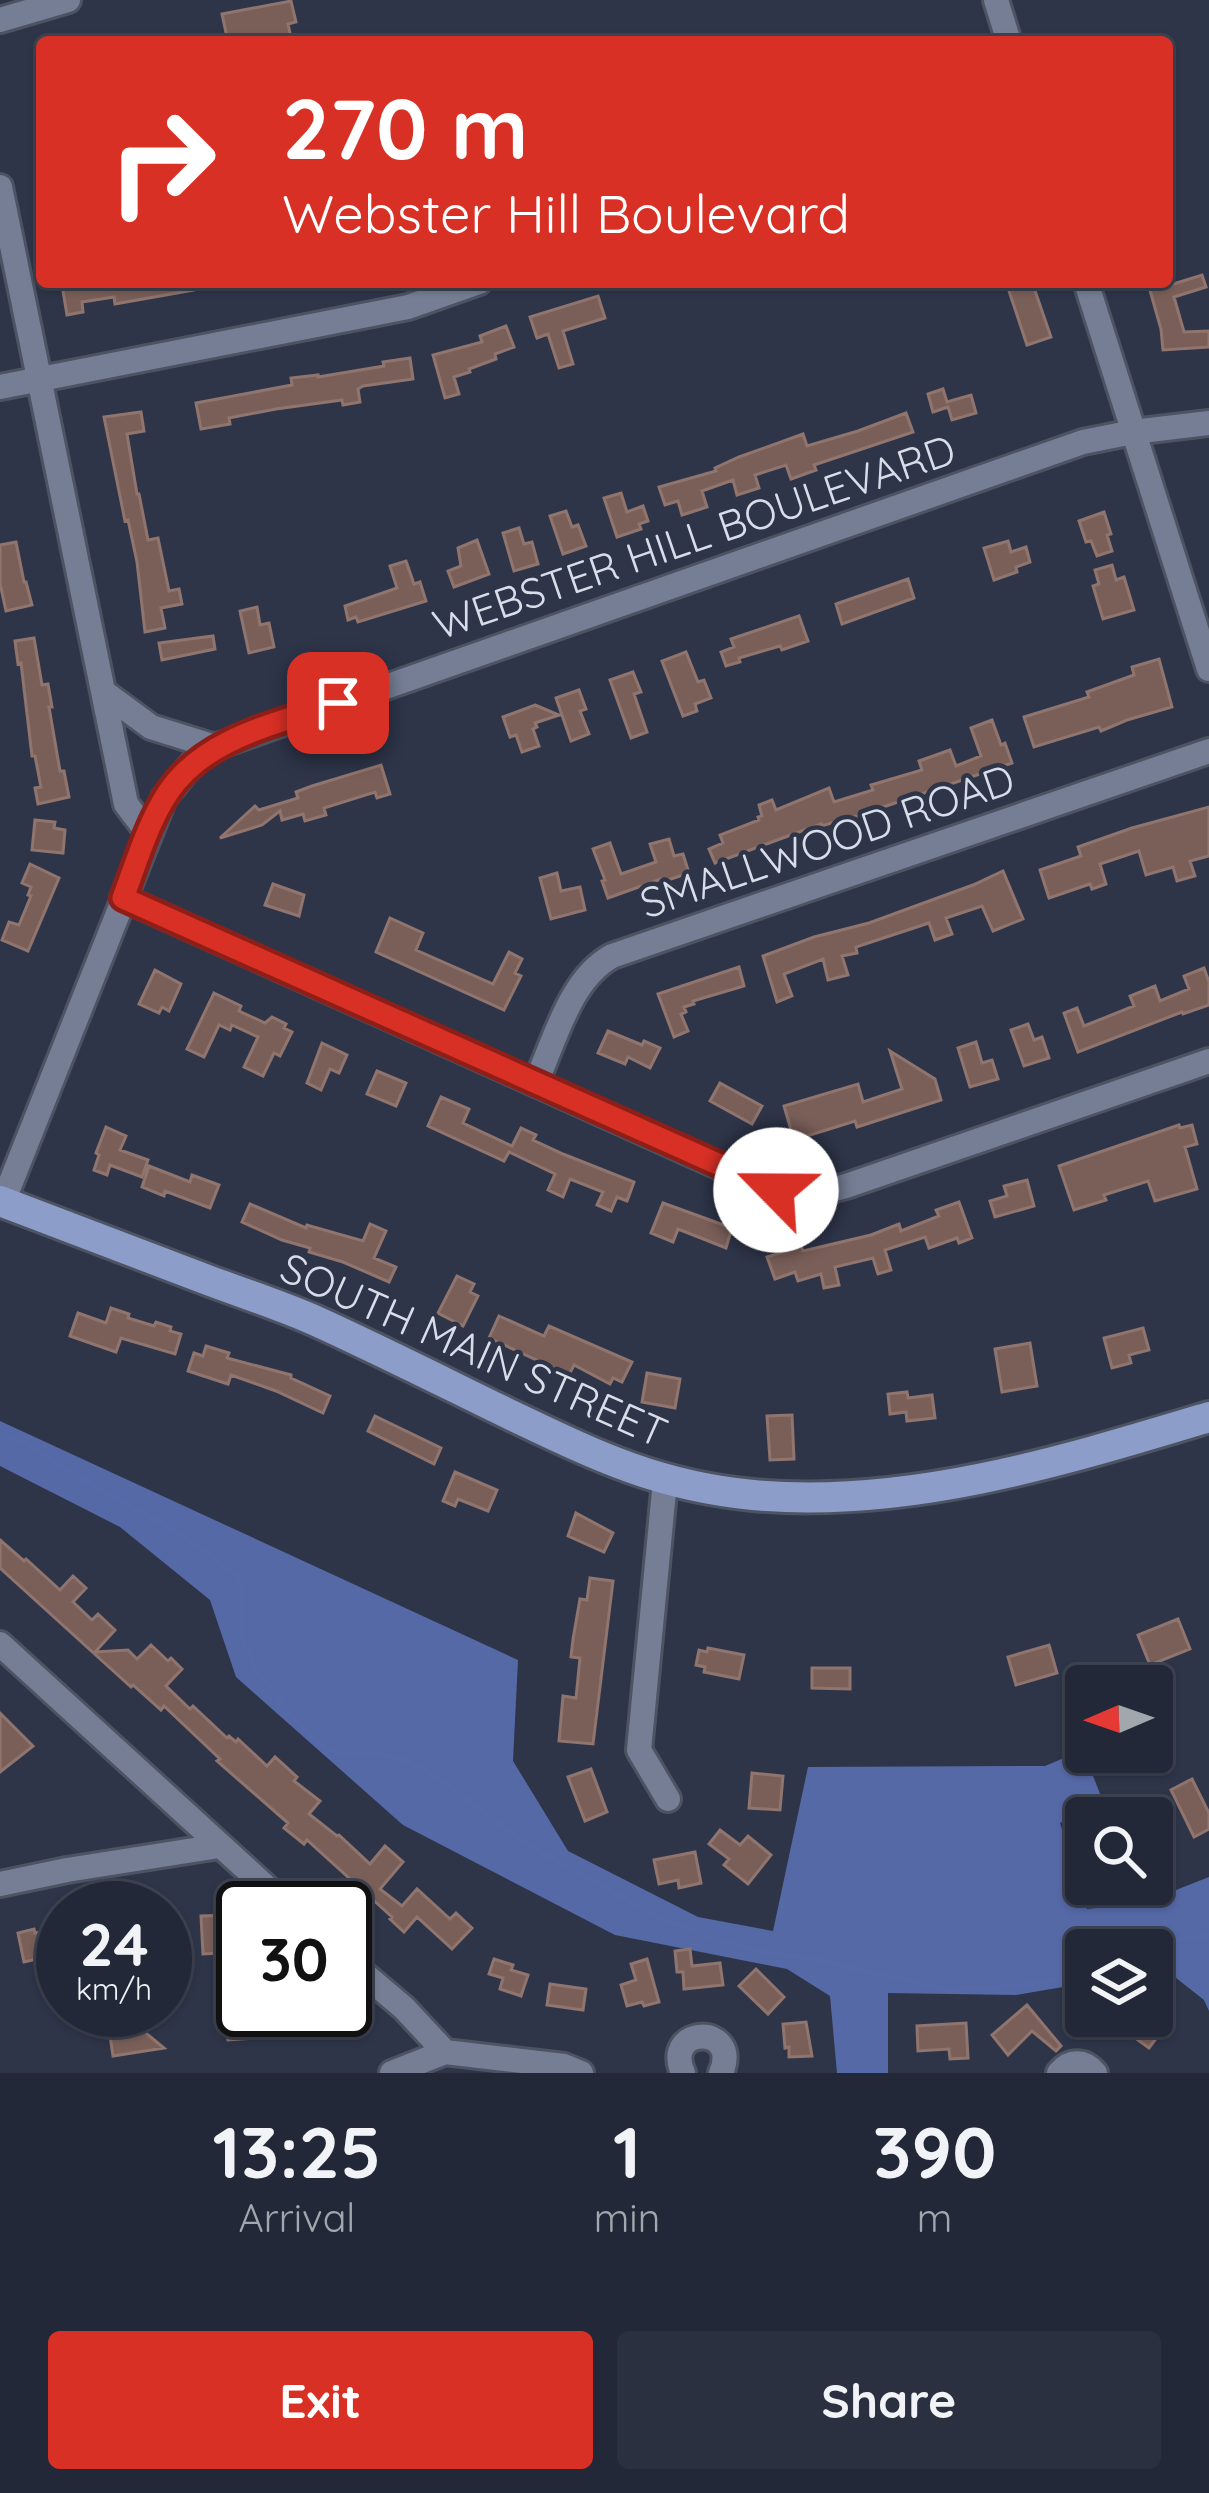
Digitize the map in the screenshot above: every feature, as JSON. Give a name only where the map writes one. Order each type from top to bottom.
[{"type":"main road","name":"SOUTH MAIN STREET","points":[[1,1202],[311,1319],[611,1463],[665,1481],[772,1496],[871,1494],[1038,1466],[1209,1418]]},
{"type":"street","points":[[0,20],[68,0]]},
{"type":"street","points":[[996,0],[1007,36]]},
{"type":"street","points":[[0,187],[126,804],[148,833]]},
{"type":"street","points":[[0,387],[408,307],[462,288]]},
{"type":"street","points":[[1088,288],[1209,669]]},
{"type":"street","name":"WEBSTER HILL BOULEVARD","points":[[1,1202],[164,798],[192,764],[215,747],[1083,442],[1209,423]]},
{"type":"street","points":[[105,693],[151,727],[215,747]]},
{"type":"street","name":"SMALLWOOD ROAD","points":[[536,1082],[579,985],[612,956],[1209,751]]},
{"type":"street","points":[[123,898],[748,1179],[802,1195],[846,1186],[1209,1061]]},
{"type":"street","points":[[665,1481],[639,1750],[668,1799]]},
{"type":"street","points":[[0,1644],[259,1881]]},
{"type":"street","points":[[0,1884],[219,1846]]},
{"type":"street","points":[[372,1981],[445,2052]]},
{"type":"street","points":[[683,2073],[678,2060],[682,2046],[694,2037],[709,2036],[721,2045],[725,2059],[721,2073]]},
{"type":"street","points":[[392,2073],[445,2052],[564,2066],[581,2073]]},
{"type":"street","points":[[1059,2073],[1076,2063],[1096,2073]]},
{"type":"shaded area","points":[[0,1421],[518,1660],[513,1761],[568,1851],[698,1917],[773,1931],[808,1767],[1045,1766],[1065,1758],[1065,1773],[1092,1773],[1101,1797],[1065,1797],[1065,1821],[1060,1823],[1065,1839],[1065,1905],[1086,1905],[1087,1909],[1173,1905],[1173,1891],[1209,1877],[1209,2011],[1204,2000],[1173,1976],[1173,1929],[1065,1929],[1065,1987],[1016,1995],[888,1993],[888,2073],[837,2073],[830,1996],[787,1969],[615,1935],[403,1825],[236,1677],[210,1600],[120,1527],[0,1466]]},
{"type":"building","points":[[291,1],[296,22],[288,24],[291,36],[227,36],[222,14]]},
{"type":"building","points":[[1202,275],[1206,287],[1174,297],[1184,332],[1209,331],[1209,347],[1163,350],[1149,288],[1173,288]]},
{"type":"building","points":[[62,288],[194,288],[115,304],[114,297],[82,302],[83,312],[67,315]]},
{"type":"building","points":[[1008,288],[1034,288],[1051,337],[1027,345]]},
{"type":"building","points":[[598,296],[605,318],[563,331],[573,364],[559,368],[548,334],[537,338],[530,317]]},
{"type":"building","points":[[506,326],[514,347],[454,377],[459,394],[445,398],[433,355],[482,342],[480,336]]},
{"type":"building","points":[[410,358],[413,379],[363,386],[358,389],[360,402],[276,409],[201,429],[196,403],[292,385],[291,378]]},
{"type":"building","points":[[943,389],[947,402],[971,395],[976,413],[952,420],[948,407],[933,412],[928,394]]},
{"type":"building","points":[[141,412],[144,431],[127,434],[137,494],[148,540],[158,538],[169,591],[179,589],[182,604],[161,608],[165,628],[145,632],[137,562],[104,417]]},
{"type":"building","points":[[906,413],[913,432],[814,465],[816,470],[791,479],[786,465],[755,475],[759,488],[737,495],[733,480],[702,491],[707,507],[682,515],[678,501],[665,505],[659,487],[716,471],[739,457],[803,434],[807,446]]},
{"type":"building","points":[[621,493],[627,512],[643,506],[648,521],[639,524],[641,529],[617,537],[604,498]]},
{"type":"building","points":[[566,511],[586,546],[563,554],[550,516]]},
{"type":"building","points":[[1104,512],[1112,551],[1097,556],[1079,521]]},
{"type":"building","points":[[519,528],[524,544],[532,542],[538,564],[514,571],[503,533]]},
{"type":"building","points":[[477,540],[489,574],[454,587],[448,571],[461,566],[458,548]]},
{"type":"building","points":[[1008,541],[1011,552],[1026,547],[1030,562],[994,580],[984,548]]},
{"type":"building","points":[[16,542],[32,605],[6,611],[0,545]]},
{"type":"building","points":[[406,561],[426,601],[358,622],[356,617],[348,620],[345,606],[397,588],[390,566]]},
{"type":"building","points":[[1112,565],[1116,580],[1124,577],[1134,610],[1103,619],[1093,586],[1099,584],[1095,570]]},
{"type":"building","points":[[908,579],[914,598],[842,624],[836,604]]},
{"type":"building","points":[[257,607],[260,625],[269,623],[274,647],[249,653],[240,611]]},
{"type":"building","points":[[799,616],[808,641],[739,658],[740,662],[726,666],[721,652],[734,647],[731,639]]},
{"type":"building","points":[[213,636],[215,649],[162,660],[159,643]]},
{"type":"building","points":[[34,638],[42,685],[48,684],[60,771],[64,771],[69,797],[38,804],[35,788],[41,787],[15,641]]},
{"type":"building","points":[[686,652],[698,682],[704,680],[711,698],[695,704],[697,711],[683,716],[662,661]]},
{"type":"building","points":[[1159,659],[1172,707],[1034,747],[1024,717],[1089,697],[1087,692],[1134,675],[1132,667]]},
{"type":"building","points":[[633,672],[641,692],[634,694],[647,732],[631,738],[610,680]]},
{"type":"building","points":[[579,690],[586,709],[580,711],[589,734],[571,741],[556,698]]},
{"type":"building","points":[[535,705],[559,715],[535,723],[539,746],[522,752],[503,717]]},
{"type":"building","points":[[992,720],[1012,763],[715,863],[709,849],[723,843],[720,835],[759,820],[759,805],[772,800],[776,810],[829,788],[834,802],[922,770],[919,761],[950,750],[956,766],[981,756],[971,728]]},
{"type":"building","points":[[381,765],[390,794],[377,798],[375,792],[324,808],[326,815],[305,821],[303,814],[282,820],[280,811],[262,825],[220,838],[255,806],[259,810],[298,798],[296,792]]},
{"type":"building","points":[[1209,807],[1209,856],[1190,861],[1195,876],[1177,881],[1173,867],[1146,875],[1139,851],[1100,864],[1106,884],[1092,889],[1090,884],[1049,898],[1040,870],[1081,856],[1078,847]]},
{"type":"building","points":[[35,820],[55,822],[54,828],[65,830],[63,853],[32,850]]},
{"type":"building","points":[[669,839],[674,856],[683,854],[689,873],[608,898],[593,849],[610,843],[621,874],[656,862],[650,844]]},
{"type":"building","points":[[30,864],[59,878],[28,951],[2,940],[9,922],[19,925],[31,896],[31,887],[22,883]]},
{"type":"building","points":[[1003,871],[1023,919],[993,931],[982,906],[946,918],[952,934],[935,940],[929,923],[856,947],[857,953],[842,956],[848,975],[828,980],[823,959],[784,974],[792,996],[777,1002],[763,956],[869,923]]},
{"type":"building","points":[[557,873],[561,891],[580,887],[585,910],[551,919],[540,878]]},
{"type":"building","points":[[273,884],[304,895],[299,916],[265,905]]},
{"type":"building","points":[[390,918],[423,933],[416,950],[493,984],[509,952],[522,959],[515,973],[521,976],[504,1010],[376,952]]},
{"type":"building","points":[[739,967],[744,986],[684,1007],[686,1012],[681,1014],[688,1031],[674,1037],[658,994]]},
{"type":"building","points":[[1204,968],[1209,1005],[1078,1052],[1064,1013],[1077,1008],[1084,1026],[1134,1006],[1130,996],[1155,986],[1160,1001],[1189,989],[1184,976]]},
{"type":"building","points":[[155,970],[181,984],[169,1011],[162,1007],[159,1013],[139,1004]]},
{"type":"building","points":[[214,993],[241,1006],[239,1011],[265,1023],[272,1017],[292,1032],[263,1076],[244,1067],[258,1037],[232,1025],[230,1030],[219,1025],[204,1057],[187,1049]]},
{"type":"building","points":[[1028,1024],[1034,1040],[1042,1037],[1049,1058],[1024,1066],[1011,1030]]},
{"type":"building","points":[[608,1031],[660,1048],[650,1068],[628,1057],[625,1064],[598,1053]]},
{"type":"building","points":[[976,1042],[982,1063],[992,1060],[998,1079],[970,1087],[958,1048]]},
{"type":"building","points":[[322,1043],[347,1055],[339,1073],[330,1069],[321,1090],[307,1083]]},
{"type":"building","points":[[890,1051],[935,1079],[941,1100],[857,1127],[855,1121],[794,1140],[784,1106],[858,1084],[863,1102],[902,1089]]},
{"type":"building","points":[[377,1071],[406,1083],[396,1106],[367,1094]]},
{"type":"building","points":[[720,1083],[762,1106],[752,1124],[710,1101]]},
{"type":"building","points":[[441,1097],[469,1109],[463,1123],[512,1146],[521,1128],[536,1135],[533,1140],[634,1182],[627,1201],[617,1197],[611,1211],[597,1205],[603,1192],[570,1179],[563,1197],[548,1190],[555,1174],[509,1152],[504,1161],[428,1126]]},
{"type":"building","points":[[1179,1125],[1192,1125],[1197,1144],[1185,1147],[1197,1189],[1155,1201],[1148,1181],[1074,1210],[1059,1166]]},
{"type":"building","points":[[106,1127],[126,1136],[120,1150],[148,1160],[142,1177],[110,1165],[107,1175],[94,1170]]},
{"type":"building","points":[[149,1166],[190,1182],[192,1175],[219,1185],[210,1208],[142,1187]]},
{"type":"building","points":[[1027,1180],[1034,1206],[995,1217],[990,1201],[1007,1196],[1004,1186]]},
{"type":"building","points":[[959,1202],[972,1238],[929,1248],[925,1237],[885,1250],[891,1270],[878,1274],[873,1258],[835,1267],[839,1285],[824,1288],[821,1274],[798,1281],[795,1272],[775,1279],[767,1257],[801,1246],[803,1251],[871,1235],[899,1224],[901,1231]]},
{"type":"building","points":[[663,1203],[732,1228],[726,1248],[678,1229],[673,1242],[651,1233]]},
{"type":"building","points":[[250,1204],[306,1228],[363,1241],[370,1224],[386,1231],[374,1258],[396,1267],[389,1282],[242,1222]]},
{"type":"building","points":[[457,1276],[474,1284],[470,1292],[478,1296],[463,1326],[438,1313]]},
{"type":"building","points":[[111,1308],[181,1334],[175,1354],[121,1338],[116,1352],[70,1336],[78,1313],[106,1323]]},
{"type":"building","points":[[499,1316],[544,1336],[549,1326],[632,1362],[622,1382],[613,1378],[610,1384],[574,1365],[569,1375],[489,1338]]},
{"type":"building","points":[[1143,1328],[1149,1350],[1129,1355],[1131,1363],[1112,1368],[1104,1338]]},
{"type":"building","points":[[1030,1343],[1037,1386],[1002,1392],[995,1349]]},
{"type":"building","points":[[206,1346],[229,1353],[227,1358],[291,1375],[330,1396],[323,1413],[231,1375],[228,1384],[188,1371],[194,1353],[203,1356]]},
{"type":"building","points":[[647,1373],[680,1379],[675,1408],[642,1402]]},
{"type":"building","points":[[907,1392],[908,1398],[932,1395],[935,1418],[907,1421],[906,1412],[890,1414],[888,1394]]},
{"type":"building","points":[[792,1415],[794,1459],[770,1460],[767,1416]]},
{"type":"building","points":[[375,1416],[441,1448],[434,1464],[368,1431]]},
{"type":"building","points":[[455,1472],[497,1490],[488,1511],[458,1499],[455,1506],[443,1501]]},
{"type":"building","points":[[576,1513],[613,1533],[604,1552],[568,1536]]},
{"type":"building","points":[[0,1540],[60,1590],[73,1576],[86,1588],[73,1602],[92,1620],[98,1614],[115,1630],[95,1652],[128,1650],[137,1659],[151,1645],[168,1661],[171,1658],[182,1669],[166,1686],[267,1766],[275,1757],[297,1777],[294,1781],[320,1801],[309,1814],[370,1864],[385,1846],[403,1862],[380,1889],[402,1906],[417,1889],[450,1919],[456,1913],[472,1928],[452,1949],[417,1917],[404,1932],[372,1899],[372,1881],[352,1881],[307,1840],[304,1844],[284,1828],[288,1823],[217,1761],[220,1759],[164,1706],[161,1710],[131,1687],[0,1568]]},
{"type":"building","points":[[590,1578],[613,1581],[593,1744],[559,1741],[563,1696],[576,1698],[580,1658],[571,1657],[573,1639],[580,1599],[587,1600]]},
{"type":"building","points":[[1178,1619],[1190,1649],[1150,1665],[1138,1635]]},
{"type":"building","points":[[1049,1645],[1057,1673],[1016,1685],[1008,1657]]},
{"type":"building","points":[[708,1648],[744,1655],[739,1679],[704,1672],[705,1667],[696,1665],[699,1650],[707,1652]]},
{"type":"building","points":[[812,1668],[850,1668],[850,1689],[812,1688]]},
{"type":"building","points":[[0,1713],[33,1746],[0,1772]]},
{"type":"building","points":[[591,1769],[607,1812],[585,1821],[568,1777]]},
{"type":"building","points":[[752,1773],[783,1776],[780,1810],[749,1808]]},
{"type":"building","points":[[1192,1779],[1209,1813],[1209,1829],[1194,1837],[1171,1790]]},
{"type":"building","points":[[720,1830],[740,1845],[748,1836],[771,1855],[748,1884],[724,1865],[729,1859],[709,1844]]},
{"type":"building","points":[[695,1852],[701,1883],[679,1888],[678,1880],[659,1884],[654,1860]]},
{"type":"building","points":[[201,1916],[216,1916],[216,1953],[203,1954]]},
{"type":"building","points":[[34,1929],[36,1959],[24,1962],[18,1933]]},
{"type":"building","points":[[690,1949],[692,1966],[720,1963],[723,1985],[684,1989],[675,1951]]},
{"type":"building","points":[[494,1959],[528,1975],[521,1996],[500,1989],[503,1978],[489,1974]]},
{"type":"building","points":[[647,1959],[659,2002],[627,2006],[621,1985],[636,1980],[631,1964]]},
{"type":"building","points":[[756,1969],[784,1997],[768,2014],[739,1986]]},
{"type":"building","points":[[550,1984],[586,1989],[583,2010],[547,2005]]},
{"type":"building","points":[[1027,2005],[1061,2046],[1056,2051],[1032,2031],[1008,2055],[992,2035]]},
{"type":"building","points":[[806,2022],[812,2056],[789,2057],[783,2024]]},
{"type":"building","points":[[966,2023],[968,2058],[950,2059],[949,2049],[918,2051],[917,2026]]},
{"type":"building","points":[[110,2037],[151,2037],[164,2048],[113,2056]]},
{"type":"building","points":[[1134,2037],[1157,2037],[1149,2048]]},
{"type":"waterway","points":[[0,1434],[30,1445],[179,1533],[239,1578],[243,1639],[256,1672],[309,1735],[329,1750],[405,1760],[532,1847],[658,1917],[719,1940],[949,1990],[1065,1978]]},
{"type":"waterway","points":[[1173,1943],[1209,1935]]},
{"type":"route","points":[[338,703],[215,747],[192,764],[164,798],[123,898],[776,1190]]}]
